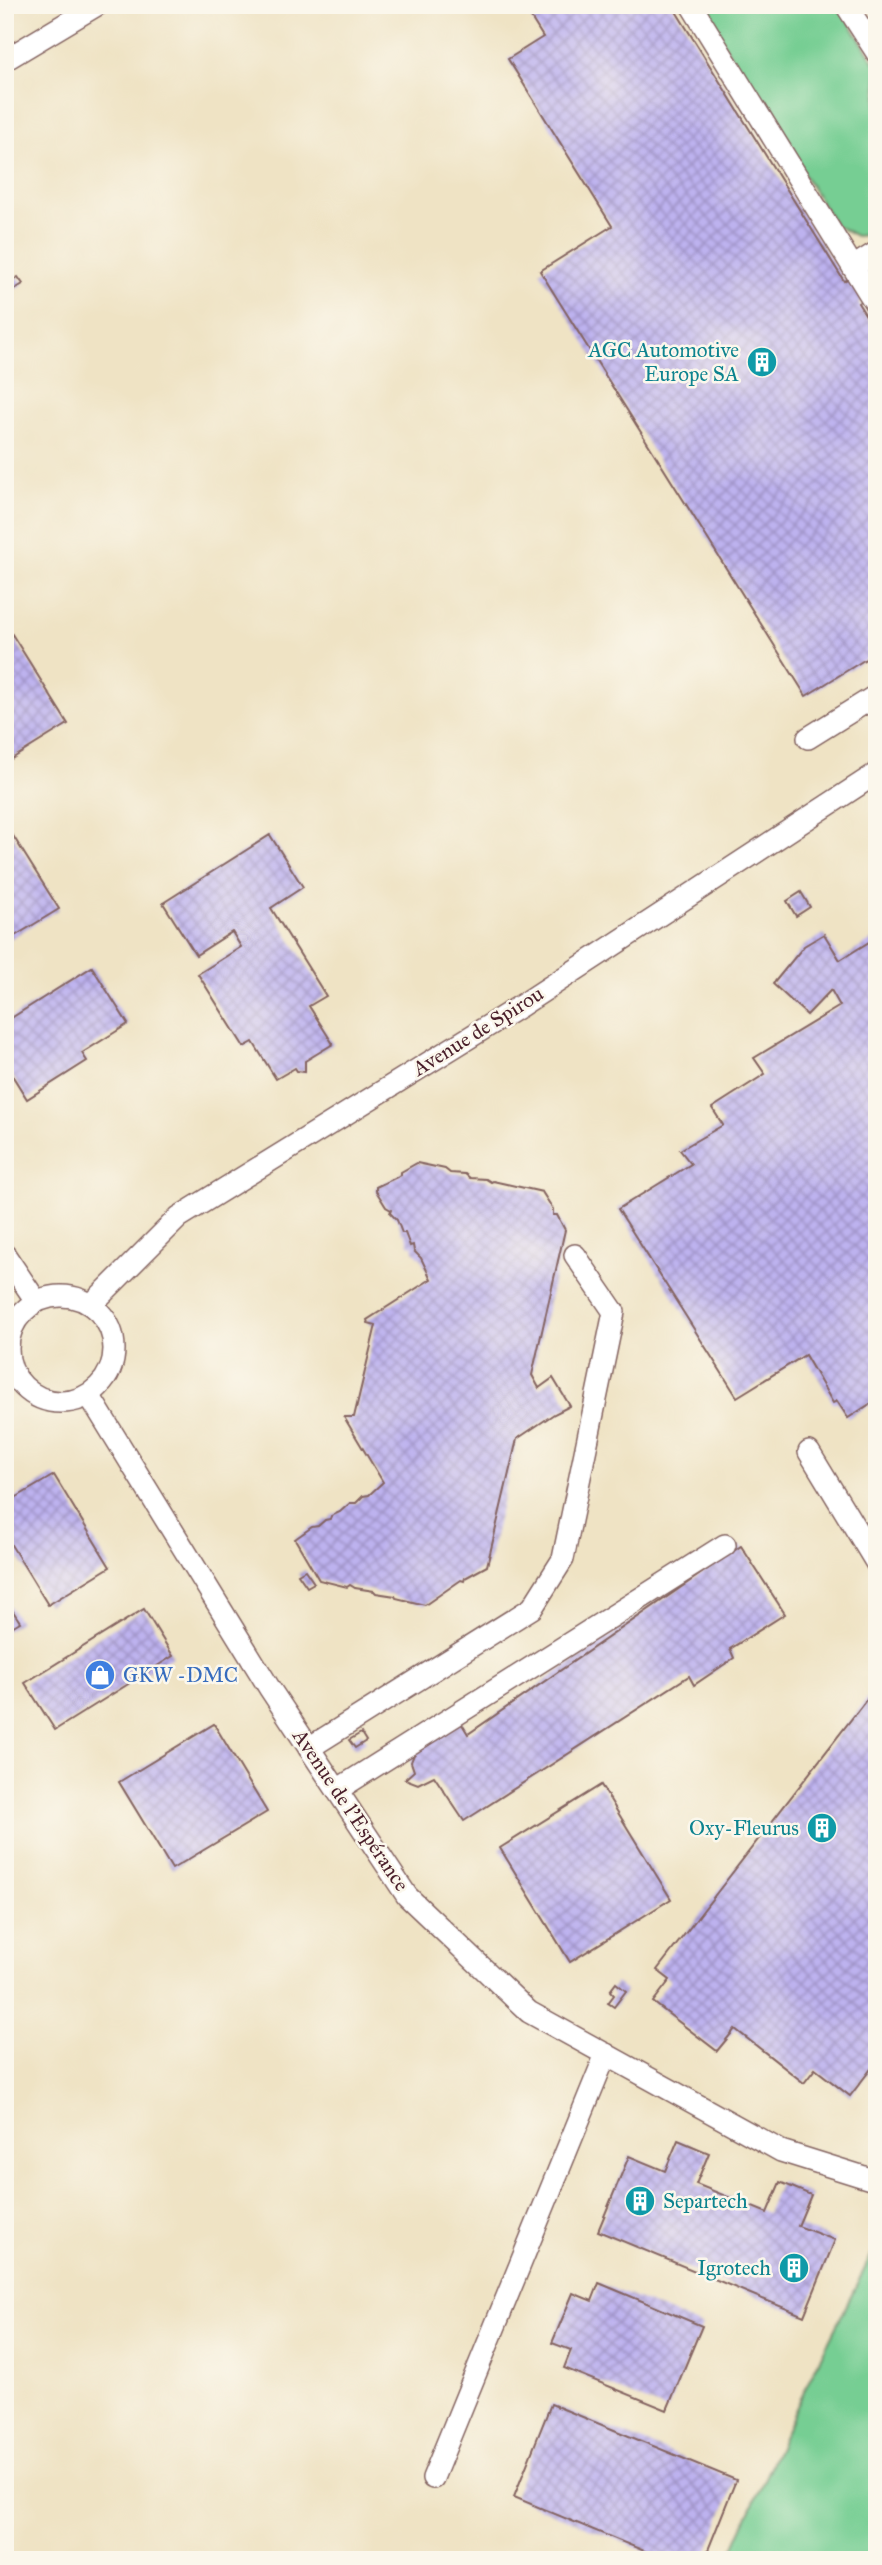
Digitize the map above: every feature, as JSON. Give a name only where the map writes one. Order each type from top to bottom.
[{"type":"street","points":[[5,60],[97,5]]},
{"type":"street","points":[[691,5],[877,306]]},
{"type":"street","points":[[846,5],[877,53]]},
{"type":"street","points":[[853,267],[877,252]]},
{"type":"street","points":[[808,737],[877,695]]},
{"type":"street","name":"Avenue de Spirou","points":[[91,1305],[179,1217],[522,1005],[877,773]]},
{"type":"street","points":[[5,1255],[36,1301]]},
{"type":"street","points":[[309,1748],[532,1608],[563,1559],[614,1312],[575,1255]]},
{"type":"street","points":[[64,1295],[91,1305],[104,1317],[112,1333],[114,1350],[111,1368],[102,1383],[89,1395],[75,1401],[51,1401],[29,1392],[11,1379],[6,1351],[15,1322],[24,1310],[36,1301],[64,1295]]},
{"type":"street","name":"Avenue de l'Espérance","points":[[89,1395],[309,1748],[407,1896],[529,2012],[781,2151],[877,2181]]},
{"type":"street","points":[[809,1452],[877,1564]]},
{"type":"street","points":[[337,1790],[725,1545]]},
{"type":"street","points":[[433,2478],[606,2054]]},
{"type":"green space","points":[[700,5],[838,5],[877,66],[877,234],[856,236],[835,225]]},
{"type":"green space","points":[[877,2244],[877,2560],[728,2560],[803,2393]]},
{"type":"building","name":"AGC Automotive Europe SA","points":[[523,5],[672,5],[844,281],[852,276],[865,298],[858,303],[877,333],[877,652],[806,696],[540,271],[612,226],[508,59],[543,37]]},
{"type":"building","points":[[18,277],[23,284],[5,295],[5,285]]},
{"type":"building","points":[[5,623],[68,724],[5,763]]},
{"type":"building","points":[[5,823],[59,909],[5,942]]},
{"type":"building","points":[[270,835],[303,887],[271,908],[326,996],[309,1006],[333,1044],[305,1061],[305,1072],[295,1068],[276,1079],[253,1042],[244,1047],[198,974],[241,947],[232,932],[196,955],[163,903]]},
{"type":"building","points":[[801,892],[810,907],[796,916],[787,901]]},
{"type":"building","points":[[824,934],[840,960],[877,937],[877,1415],[870,1404],[848,1418],[837,1401],[833,1403],[805,1355],[737,1397],[618,1209],[691,1164],[680,1150],[723,1125],[712,1108],[765,1074],[754,1058],[840,1006],[831,990],[807,1015],[773,984],[804,946]]},
{"type":"building","points":[[92,967],[128,1024],[82,1053],[87,1061],[27,1099],[5,1064],[5,1022]]},
{"type":"building","points":[[417,1163],[445,1169],[450,1173],[465,1174],[470,1178],[542,1192],[553,1209],[553,1215],[557,1215],[565,1230],[532,1375],[539,1388],[553,1378],[570,1406],[517,1439],[487,1566],[425,1605],[350,1585],[347,1587],[319,1580],[295,1539],[330,1519],[350,1503],[356,1503],[363,1496],[369,1495],[383,1482],[344,1417],[354,1417],[376,1325],[368,1323],[367,1320],[431,1279],[413,1245],[410,1246],[405,1233],[402,1233],[397,1220],[390,1213],[391,1210],[376,1191],[376,1187],[401,1175],[401,1172]]},
{"type":"building","points":[[54,1475],[110,1567],[48,1605],[5,1535],[5,1504]]},
{"type":"building","points":[[741,1546],[785,1614],[730,1649],[734,1658],[694,1685],[689,1676],[464,1821],[434,1776],[418,1784],[405,1779],[414,1771],[411,1762],[415,1752],[460,1721],[468,1734]]},
{"type":"building","points":[[305,1570],[314,1583],[307,1587],[298,1574]]},
{"type":"building","points":[[5,1599],[20,1622],[5,1631]]},
{"type":"building","points":[[144,1609],[173,1656],[55,1730],[25,1683]]},
{"type":"building","name":"Oxy-Fleurus","points":[[877,1686],[877,2061],[850,2096],[815,2069],[804,2083],[735,2029],[717,2051],[653,2002],[670,1980],[657,1970]]},
{"type":"building","points":[[214,1724],[267,1812],[172,1869],[119,1782]]},
{"type":"building","points":[[361,1733],[366,1741],[355,1748],[349,1740]]},
{"type":"building","points":[[601,1785],[671,1899],[570,1962],[500,1848]]},
{"type":"building","points":[[616,1983],[626,1991],[614,2007],[608,2003],[614,1995],[610,1991]]},
{"type":"building","points":[[678,2140],[709,2153],[696,2184],[767,2213],[780,2182],[811,2195],[798,2226],[835,2240],[804,2316],[598,2231],[629,2156],[665,2171]]},
{"type":"building","points":[[599,2283],[702,2326],[667,2410],[564,2368],[571,2350],[552,2343],[573,2293],[592,2301]]},
{"type":"building","points":[[551,2404],[736,2480],[704,2560],[666,2560],[514,2497]]},
{"type":"place","name":"AGC Automotive Europe SA","points":[[762,362]]},
{"type":"place","name":"GKW -DMC","points":[[100,1675]]},
{"type":"place","name":"Oxy-Fleurus","points":[[822,1828]]},
{"type":"place","name":"Separtech","points":[[640,2201]]},
{"type":"place","name":"Igrotech","points":[[794,2268]]}]
